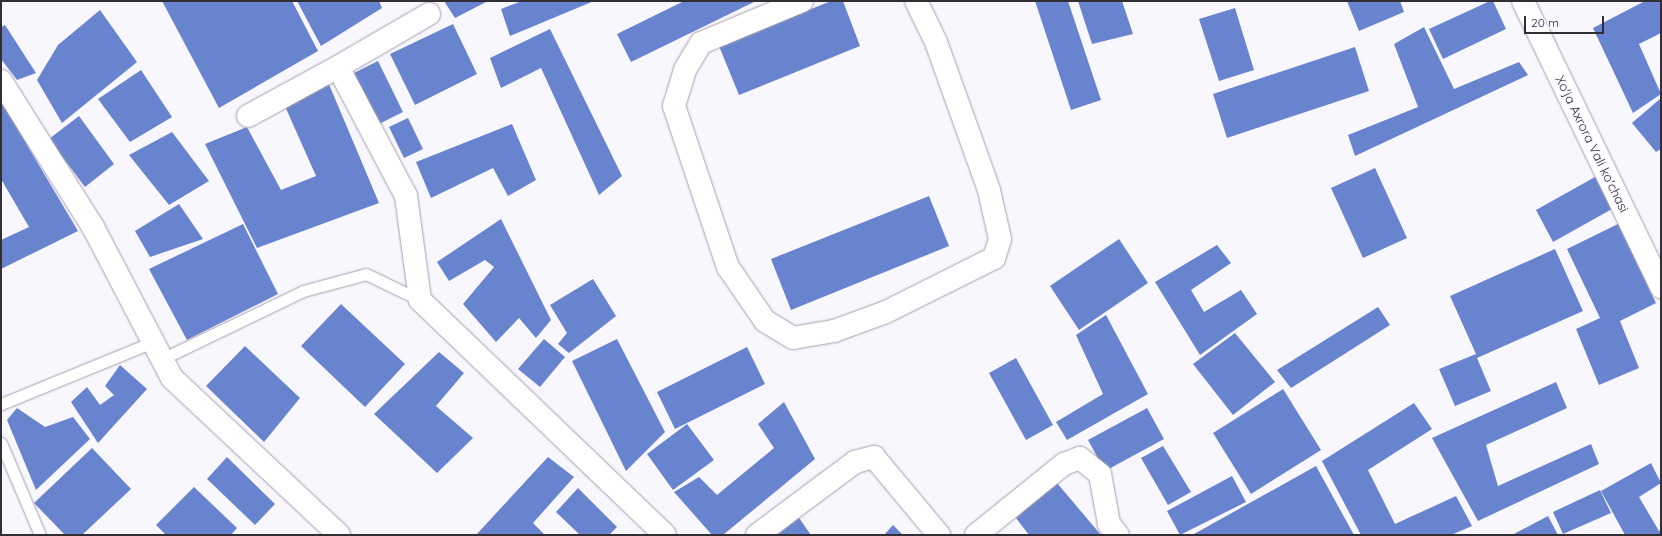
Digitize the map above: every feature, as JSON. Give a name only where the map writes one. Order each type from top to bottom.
[{"type":"street","points":[[802,1],[701,43],[685,70],[674,106],[728,267],[764,321],[793,338],[834,331],[886,312],[994,258],[1000,239],[989,190],[936,42],[916,1]]},
{"type":"street","name":"Xo'ja Axrora Vali ko'chasi","points":[[1523,1],[1661,286]]},
{"type":"street","points":[[248,116],[428,14]]},
{"type":"street","points":[[338,66],[406,196],[420,300],[665,535]]},
{"type":"street","points":[[1,81],[93,227],[172,378],[339,535]]},
{"type":"street","points":[[757,535],[854,462],[874,456],[939,535]]},
{"type":"street","points":[[976,535],[1064,464],[1080,458],[1100,474],[1110,524],[1118,535]]},
{"type":"lane","points":[[1,404],[158,350],[303,291],[366,274],[420,300]]},
{"type":"lane","points":[[1,443],[40,535]]},
{"type":"building","points":[[162,1],[292,1],[318,51],[219,108]]},
{"type":"building","points":[[297,1],[379,1],[382,8],[321,46]]},
{"type":"building","points":[[444,1],[488,1],[455,18]]},
{"type":"building","points":[[522,1],[594,1],[510,36],[501,9]]},
{"type":"building","points":[[684,1],[756,1],[631,62],[617,34]]},
{"type":"building","points":[[831,1],[843,1],[860,46],[739,95],[719,46]]},
{"type":"building","points":[[1035,1],[1068,1],[1101,100],[1071,110]]},
{"type":"building","points":[[1078,1],[1122,1],[1133,34],[1092,44]]},
{"type":"building","points":[[1347,1],[1400,1],[1404,12],[1359,31]]},
{"type":"building","points":[[1490,1],[1493,1],[1506,29],[1443,59],[1429,29]]},
{"type":"building","points":[[1645,1],[1661,1],[1661,33],[1639,44],[1661,94],[1633,113],[1593,28]]},
{"type":"building","points":[[1235,8],[1254,70],[1219,81],[1199,19]]},
{"type":"building","points":[[100,10],[137,62],[62,123],[37,80],[58,45]]},
{"type":"building","points":[[453,24],[477,74],[415,105],[390,54]]},
{"type":"building","points":[[5,25],[36,73],[17,80],[1,59],[1,27]]},
{"type":"building","points":[[1424,27],[1454,89],[1519,62],[1528,75],[1355,156],[1348,135],[1418,107],[1394,44]]},
{"type":"building","points":[[550,29],[622,176],[599,195],[541,68],[501,88],[490,58]]},
{"type":"building","points":[[1355,47],[1369,91],[1227,138],[1213,94]]},
{"type":"building","points":[[378,61],[403,112],[379,124],[354,73]]},
{"type":"building","points":[[141,70],[172,117],[130,142],[98,99]]},
{"type":"building","points":[[328,82],[379,203],[257,248],[205,144],[247,127],[281,190],[316,176],[284,104]]},
{"type":"building","points":[[1661,98],[1661,149],[1656,152],[1632,123]]},
{"type":"building","points":[[1,101],[78,231],[1,269],[1,240],[29,227],[1,179]]},
{"type":"building","points":[[79,116],[114,164],[85,187],[49,139]]},
{"type":"building","points":[[408,118],[423,149],[404,158],[389,127]]},
{"type":"building","points":[[512,124],[536,180],[508,196],[493,168],[431,198],[416,162]]},
{"type":"building","points":[[172,132],[209,181],[169,205],[129,155]]},
{"type":"building","points":[[1375,168],[1407,238],[1363,258],[1331,188]]},
{"type":"building","points":[[1595,177],[1612,209],[1553,242],[1536,210]]},
{"type":"building","points":[[929,196],[949,246],[791,310],[771,259]]},
{"type":"building","points":[[179,204],[203,239],[150,257],[135,231]]},
{"type":"building","points":[[501,219],[551,320],[536,338],[519,318],[496,342],[463,304],[494,267],[485,260],[449,281],[437,262]]},
{"type":"building","points":[[243,224],[278,294],[187,340],[149,269]]},
{"type":"building","points":[[1618,224],[1656,303],[1620,321],[1639,368],[1599,385],[1576,329],[1600,318],[1567,249]]},
{"type":"building","points":[[1119,239],[1148,283],[1079,330],[1050,286]]},
{"type":"building","points":[[1217,245],[1231,263],[1191,290],[1204,312],[1241,290],[1257,314],[1200,355],[1155,282]]},
{"type":"building","points":[[1555,249],[1583,311],[1477,358],[1491,391],[1455,406],[1439,369],[1476,354],[1450,296]]},
{"type":"building","points":[[593,279],[616,316],[569,353],[558,344],[567,333],[550,305]]},
{"type":"building","points":[[341,304],[405,364],[365,407],[301,346]]},
{"type":"building","points":[[1378,307],[1390,325],[1291,388],[1277,370]]},
{"type":"building","points":[[1106,315],[1148,394],[1067,440],[1056,422],[1103,394],[1076,335]]},
{"type":"building","points":[[1235,333],[1275,382],[1233,415],[1193,364]]},
{"type":"building","points":[[544,339],[565,357],[540,387],[518,369]]},
{"type":"building","points":[[617,339],[665,432],[626,471],[572,361]]},
{"type":"building","points":[[245,346],[300,398],[264,442],[206,386]]},
{"type":"building","points":[[747,347],[765,384],[675,429],[657,392]]},
{"type":"building","points":[[439,352],[464,373],[436,406],[473,438],[437,473],[374,414]]},
{"type":"building","points":[[1016,358],[1053,425],[1026,440],[989,373]]},
{"type":"building","points":[[120,365],[147,389],[98,443],[71,402],[87,387],[100,405],[114,395],[105,386]]},
{"type":"building","points":[[1556,382],[1567,408],[1486,445],[1498,486],[1591,444],[1599,464],[1478,521],[1432,438]]},
{"type":"building","points":[[1283,389],[1321,450],[1251,494],[1213,433]]},
{"type":"building","points":[[784,402],[815,459],[723,535],[712,535],[674,492],[699,477],[717,495],[774,448],[758,424]]},
{"type":"building","points":[[1414,403],[1432,429],[1368,470],[1395,524],[1456,496],[1472,526],[1451,535],[1361,535],[1322,461]]},
{"type":"building","points":[[17,408],[45,427],[73,417],[90,439],[36,490],[7,420]]},
{"type":"building","points":[[1147,408],[1164,439],[1105,471],[1088,440]]},
{"type":"building","points":[[687,424],[714,460],[673,490],[647,454]]},
{"type":"building","points":[[1163,446],[1191,492],[1168,505],[1141,458]]},
{"type":"building","points":[[92,448],[131,489],[82,535],[65,535],[34,503]]},
{"type":"building","points":[[227,457],[275,504],[255,525],[207,479]]},
{"type":"building","points":[[548,457],[574,477],[533,523],[545,535],[476,535]]},
{"type":"building","points":[[1651,463],[1661,483],[1639,497],[1659,531],[1661,530],[1661,535],[1625,535],[1601,491]]},
{"type":"building","points":[[1316,466],[1354,535],[1194,535],[1194,534]]},
{"type":"building","points":[[1232,476],[1246,502],[1180,535],[1167,511]]},
{"type":"building","points":[[1057,483],[1101,535],[1029,535],[1016,518]]},
{"type":"building","points":[[194,487],[237,528],[231,535],[166,535],[156,525]]},
{"type":"building","points":[[578,488],[617,527],[609,535],[580,535],[556,512]]},
{"type":"building","points":[[1600,490],[1611,513],[1563,534],[1553,512]]},
{"type":"building","points":[[1548,516],[1558,535],[1512,535]]},
{"type":"building","points":[[799,518],[811,535],[777,535]]},
{"type":"building","points":[[893,525],[903,535],[884,535]]}]
